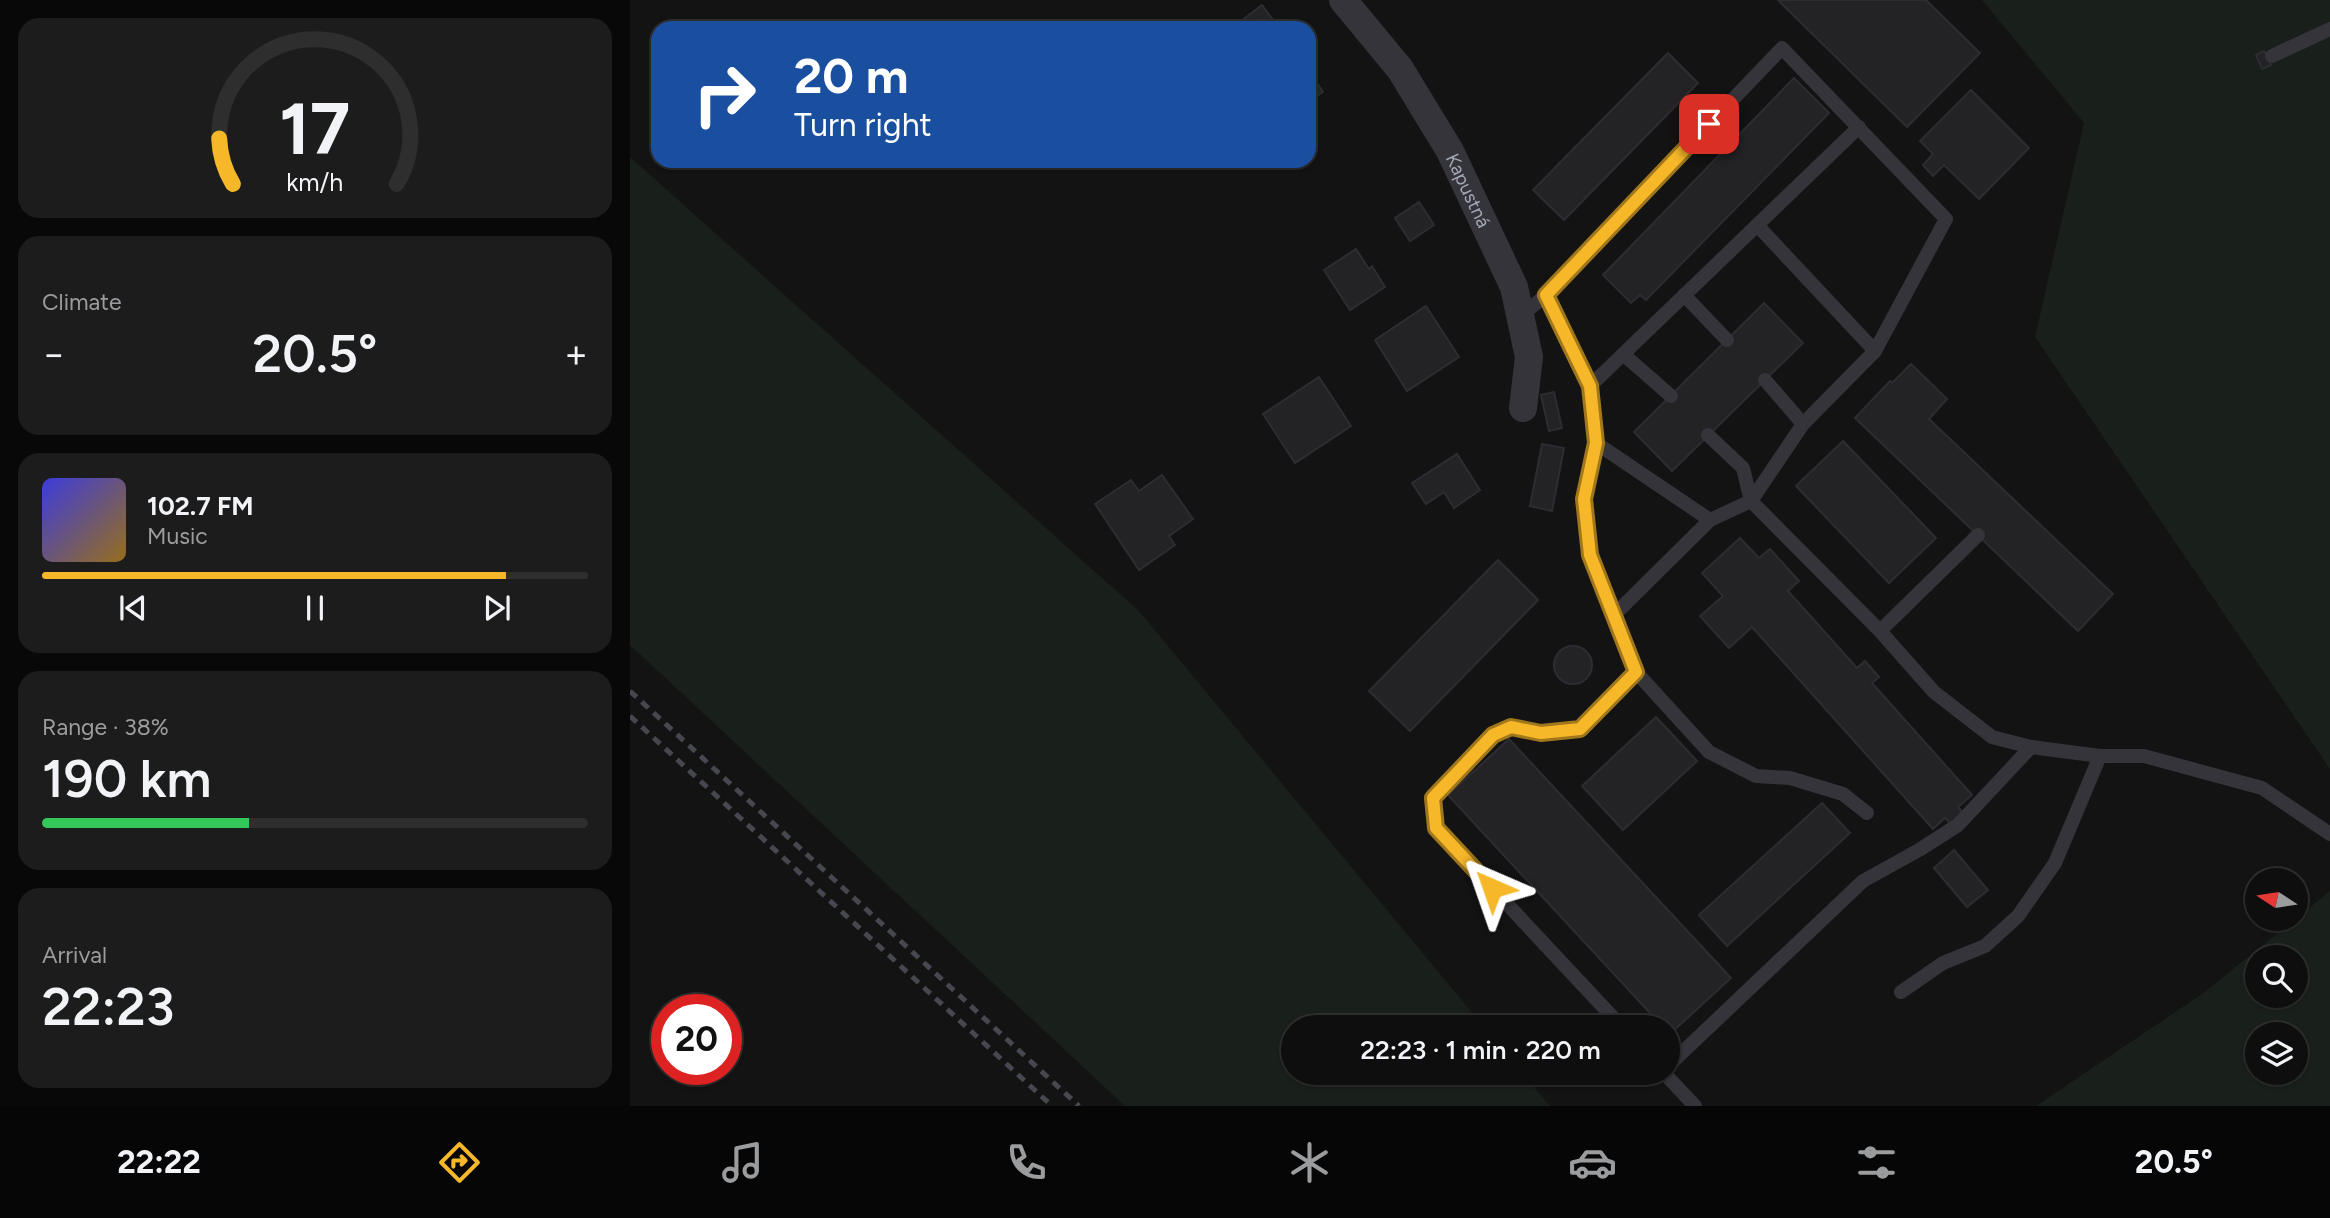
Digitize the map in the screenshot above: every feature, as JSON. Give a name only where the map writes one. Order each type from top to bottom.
[{"type":"street","name":"Kapustná","points":[[1343,0],[1400,69],[1450,150],[1514,287],[1529,357],[1524,408]]},
{"type":"lane","points":[[2272,56],[2330,29]]},
{"type":"lane","points":[[1521,316],[1546,295],[1782,48],[1946,219],[1875,351],[1803,424],[1751,501],[1710,520],[1613,616]]},
{"type":"lane","points":[[1590,386],[1859,127]]},
{"type":"lane","points":[[1757,225],[1875,351]]},
{"type":"lane","points":[[1546,295],[1590,386],[1596,443],[1584,499],[1590,555],[1636,672],[1709,752],[1756,776],[1790,778],[1843,794],[1867,813]]},
{"type":"lane","points":[[1684,295],[1727,340]]},
{"type":"lane","points":[[1623,354],[1671,396]]},
{"type":"lane","points":[[1765,380],[1803,424]]},
{"type":"lane","points":[[1708,435],[1743,468],[1751,501],[1880,631],[1934,692],[1992,737],[2031,747],[2100,756],[2144,756],[2262,788],[2330,834]]},
{"type":"lane","points":[[1596,443],[1710,520]]},
{"type":"lane","points":[[1880,631],[1978,534]]},
{"type":"lane","points":[[1611,1015],[1436,828],[1433,798],[1493,735],[1511,727],[1541,733],[1580,729],[1636,672]]},
{"type":"lane","points":[[1680,1055],[1863,881],[1958,825],[2031,747]]},
{"type":"lane","points":[[1901,992],[1943,963],[1985,946],[2018,916],[2055,863],[2100,756]]},
{"type":"lane","points":[[1675,1085],[1695,1106]]},
{"type":"shaded area","points":[[1982,0],[2330,0],[2330,769],[2035,337],[2084,123]]},
{"type":"shaded area","points":[[630,157],[1139,611],[1474,1015],[1281,1015],[1281,1085],[1532,1085],[1550,1106],[1125,1106],[630,645]]},
{"type":"shaded area","points":[[2330,891],[2330,1106],[2036,1106],[2202,994],[2245,959],[2245,1008],[2308,1008],[2308,945],[2263,945],[2280,931],[2308,931],[2308,909]]},
{"type":"building","points":[[1778,0],[1926,0],[1980,53],[1907,127]]},
{"type":"building","points":[[1262,5],[1274,21],[1241,21]]},
{"type":"building","points":[[2264,51],[2271,65],[2262,69],[2256,55]]},
{"type":"building","points":[[1668,53],[1698,83],[1564,220],[1533,190]]},
{"type":"building","points":[[1794,78],[1829,113],[1646,300],[1640,295],[1631,303],[1603,275]]},
{"type":"building","points":[[1316,82],[1323,92],[1316,96]]},
{"type":"building","points":[[1971,90],[2029,148],[1979,199],[1944,165],[1933,176],[1923,165],[1933,154],[1920,141]]},
{"type":"building","points":[[1419,202],[1434,225],[1410,241],[1395,218]]},
{"type":"building","points":[[1356,249],[1369,269],[1372,266],[1385,287],[1350,310],[1324,270]]},
{"type":"building","points":[[1764,303],[1803,343],[1672,471],[1634,432]]},
{"type":"building","points":[[1426,306],[1459,357],[1407,391],[1375,340]]},
{"type":"building","points":[[1911,364],[1947,399],[1929,419],[2113,594],[2078,631],[1855,418],[1890,381],[1892,383]]},
{"type":"building","points":[[1319,377],[1351,426],[1295,463],[1263,414]]},
{"type":"building","points":[[1554,392],[1562,428],[1549,431],[1541,395]]},
{"type":"building","points":[[1843,441],[1936,538],[1889,583],[1796,486]]},
{"type":"building","points":[[1542,444],[1564,448],[1552,511],[1530,506]]},
{"type":"building","points":[[1457,454],[1480,490],[1454,508],[1444,492],[1426,504],[1412,483]]},
{"type":"building","points":[[1162,475],[1193,519],[1169,536],[1175,545],[1139,570],[1095,504],[1131,480],[1139,491]]},
{"type":"building","points":[[1740,538],[1759,558],[1770,549],[1799,581],[1788,591],[1857,668],[1865,661],[1879,677],[1872,683],[1972,795],[1958,807],[1963,813],[1951,824],[1945,818],[1933,829],[1752,627],[1729,648],[1700,616],[1723,596],[1702,573]]},
{"type":"building","points":[[1498,560],[1538,600],[1410,731],[1369,691]]},
{"type":"building","points":[[1573,646],[1587,651],[1592,665],[1587,679],[1573,684],[1559,679],[1554,665],[1559,651]]},
{"type":"building","points":[[1656,717],[1697,761],[1623,830],[1582,786]]},
{"type":"building","points":[[1509,739],[1731,978],[1680,1025],[1680,1015],[1652,1015],[1448,795]]},
{"type":"building","points":[[1822,803],[1850,833],[1727,946],[1699,915]]},
{"type":"building","points":[[1954,850],[1988,890],[1967,907],[1934,868]]},
{"type":"railway","points":[[630,691],[1079,1106]]},
{"type":"railway","points":[[630,716],[1052,1106]]},
{"type":"route","points":[[1492,888],[1436,828],[1433,798],[1493,735],[1511,727],[1541,733],[1580,729],[1636,672],[1590,555],[1584,499],[1596,443],[1590,386],[1546,295],[1709,124]]}]
